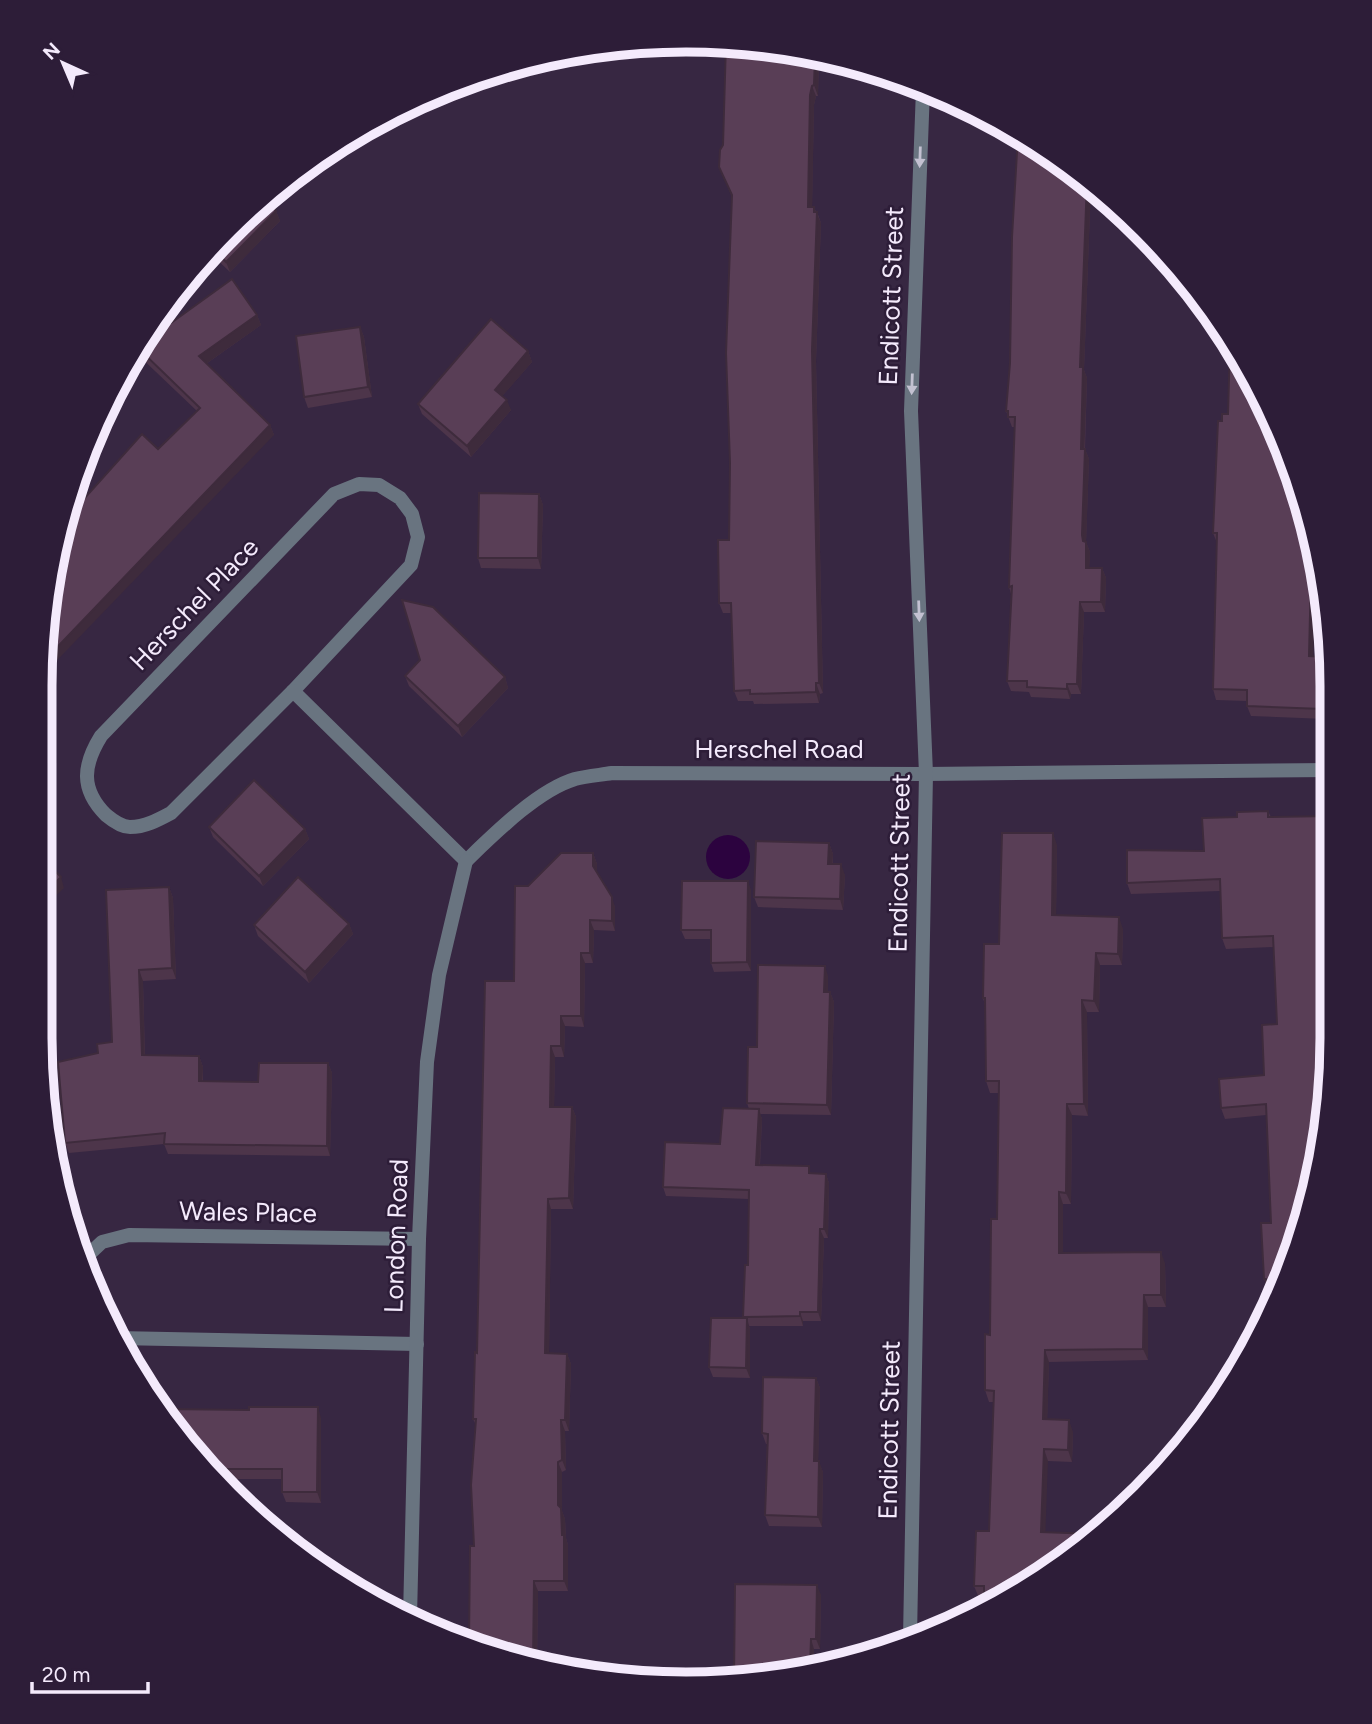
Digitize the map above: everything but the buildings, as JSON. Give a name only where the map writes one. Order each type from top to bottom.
[{"type":"street","name":"Endicott Street","points":[[909,1630],[926,774],[911,411],[923,99]]},
{"type":"street","name":"Herschel Place","points":[[359,484],[379,485],[400,498],[412,514],[418,537],[411,565],[293,691],[171,813],[149,824],[127,828],[110,819],[95,804],[87,778],[89,757],[101,736],[334,494],[359,484]]},
{"type":"street","points":[[293,691],[466,861]]},
{"type":"street","name":"Herschel Road","points":[[466,861],[503,825],[544,795],[573,780],[612,773],[926,774],[1320,770]]},
{"type":"street","name":"London Road","points":[[410,1608],[419,1239],[427,1062],[439,975],[466,861]]},
{"type":"street","name":"Wales Place","points":[[90,1253],[102,1242],[129,1235],[419,1239]]},
{"type":"street","points":[[128,1338],[417,1344]]},
{"type":"shaded area","points":[[728,835],[737,836],[744,841],[749,848],[749,866],[744,873],[737,878],[728,879],[719,878],[712,873],[707,866],[706,857],[707,848],[712,841],[719,836]]}]
